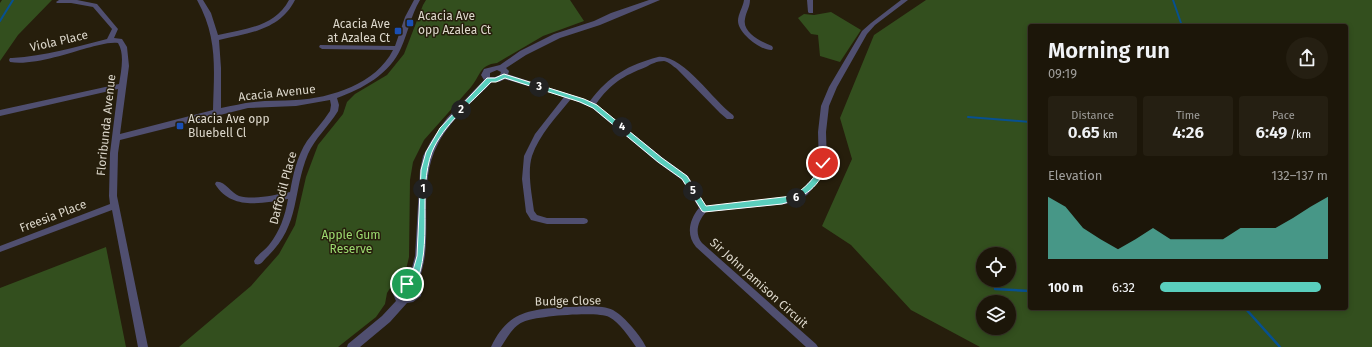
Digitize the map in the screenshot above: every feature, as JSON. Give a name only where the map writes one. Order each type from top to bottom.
[{"type":"street","points":[[200,0],[211,19],[216,38],[217,113]]},
{"type":"street","points":[[216,38],[258,27],[272,21],[284,12],[292,0]]},
{"type":"street","points":[[407,0],[416,1]]},
{"type":"street","points":[[656,0],[557,36],[524,53],[501,68],[492,68],[487,71],[485,75],[490,80],[496,80],[504,76],[592,104],[608,115],[660,160],[685,178],[704,209],[782,201],[797,197],[806,191],[823,168],[823,121],[825,106],[833,87],[867,29],[905,0]]},
{"type":"street","points":[[747,0],[741,20],[741,26],[756,42],[770,48]]},
{"type":"street","points":[[810,0],[811,12]]},
{"type":"street","points":[[59,2],[74,1],[98,7],[115,28],[110,40]]},
{"type":"street","name":"Acacia Avenue","points":[[116,138],[249,105],[304,103],[333,97],[354,88],[374,76],[390,61],[398,48],[416,1]]},
{"type":"street","name":"Viola Place","points":[[12,60],[52,55],[110,40]]},
{"type":"street","name":"Floribunda Avenue","points":[[110,40],[120,41],[124,47],[125,62],[112,177],[114,206],[143,347]]},
{"type":"street","points":[[322,47],[398,48]]},
{"type":"street","points":[[592,104],[608,82],[617,76],[656,60],[668,57],[677,64],[718,110],[730,117]]},
{"type":"street","points":[[501,68],[505,72],[504,76]]},
{"type":"street","points":[[352,347],[386,319],[403,300],[412,298],[417,293],[418,288],[413,284],[420,256],[424,170],[427,157],[442,129],[490,80]]},
{"type":"street","points":[[0,113],[123,86]]},
{"type":"street","points":[[569,96],[538,136],[527,161],[526,175],[532,220],[584,220]]},
{"type":"street","name":"Daffodil Place","points":[[258,261],[271,250],[281,236],[287,222],[302,160],[308,146],[334,112],[335,106],[333,97]]},
{"type":"street","points":[[219,184],[228,194],[242,199],[255,200],[294,195]]},
{"type":"street","name":"Freesia Place","points":[[1,249],[114,206]]},
{"type":"street","name":"Sir John Jamison Circuit","points":[[704,209],[697,218],[693,231],[696,243],[813,347]]},
{"type":"street","name":"Budge Close","points":[[496,347],[513,324],[526,315],[597,310],[615,317],[634,337],[641,347]]},
{"type":"green space","points":[[2,0],[52,0],[18,35],[0,61],[0,3]]},
{"type":"green space","name":"Apple Gum Reserve","points":[[426,0],[570,0],[584,21],[543,36],[497,63],[491,64],[484,68],[471,87],[424,140],[413,162],[410,180],[409,257],[405,274],[394,282],[387,293],[385,304],[376,317],[338,347],[179,347],[251,286],[279,254],[295,225],[306,177],[318,145],[343,114],[347,102],[355,94],[387,75],[404,54]]},
{"type":"green space","points":[[926,0],[1372,0],[1372,347],[980,347],[911,310],[851,245],[822,226],[852,159],[840,118],[874,35]]},
{"type":"green space","points":[[831,12],[861,30],[840,62],[820,56],[818,35],[811,34],[798,18],[804,14],[814,15]]},
{"type":"green space","points":[[106,247],[126,347],[0,347],[0,288]]},
{"type":"waterway","points":[[0,21],[13,0]]},
{"type":"waterway","points":[[1173,0],[1181,24]]},
{"type":"waterway","points":[[968,117],[1028,122]]},
{"type":"waterway","points":[[995,289],[1028,291]]},
{"type":"waterway","points":[[1247,310],[1280,347]]},
{"type":"place","name":"Acacia Ave opp Azalea Ct","points":[[410,23]]},
{"type":"place","name":"Acacia Ave at Azalea Ct","points":[[398,31]]},
{"type":"place","name":"Acacia Ave opp Bluebell Cl","points":[[180,126]]},
{"type":"route","points":[[407,284],[413,284],[418,268],[420,256],[424,170],[429,152],[442,129],[490,80],[499,80],[504,76],[592,104],[608,115],[660,160],[685,178],[704,209],[786,201],[794,198],[806,191],[821,174],[823,163]]}]
